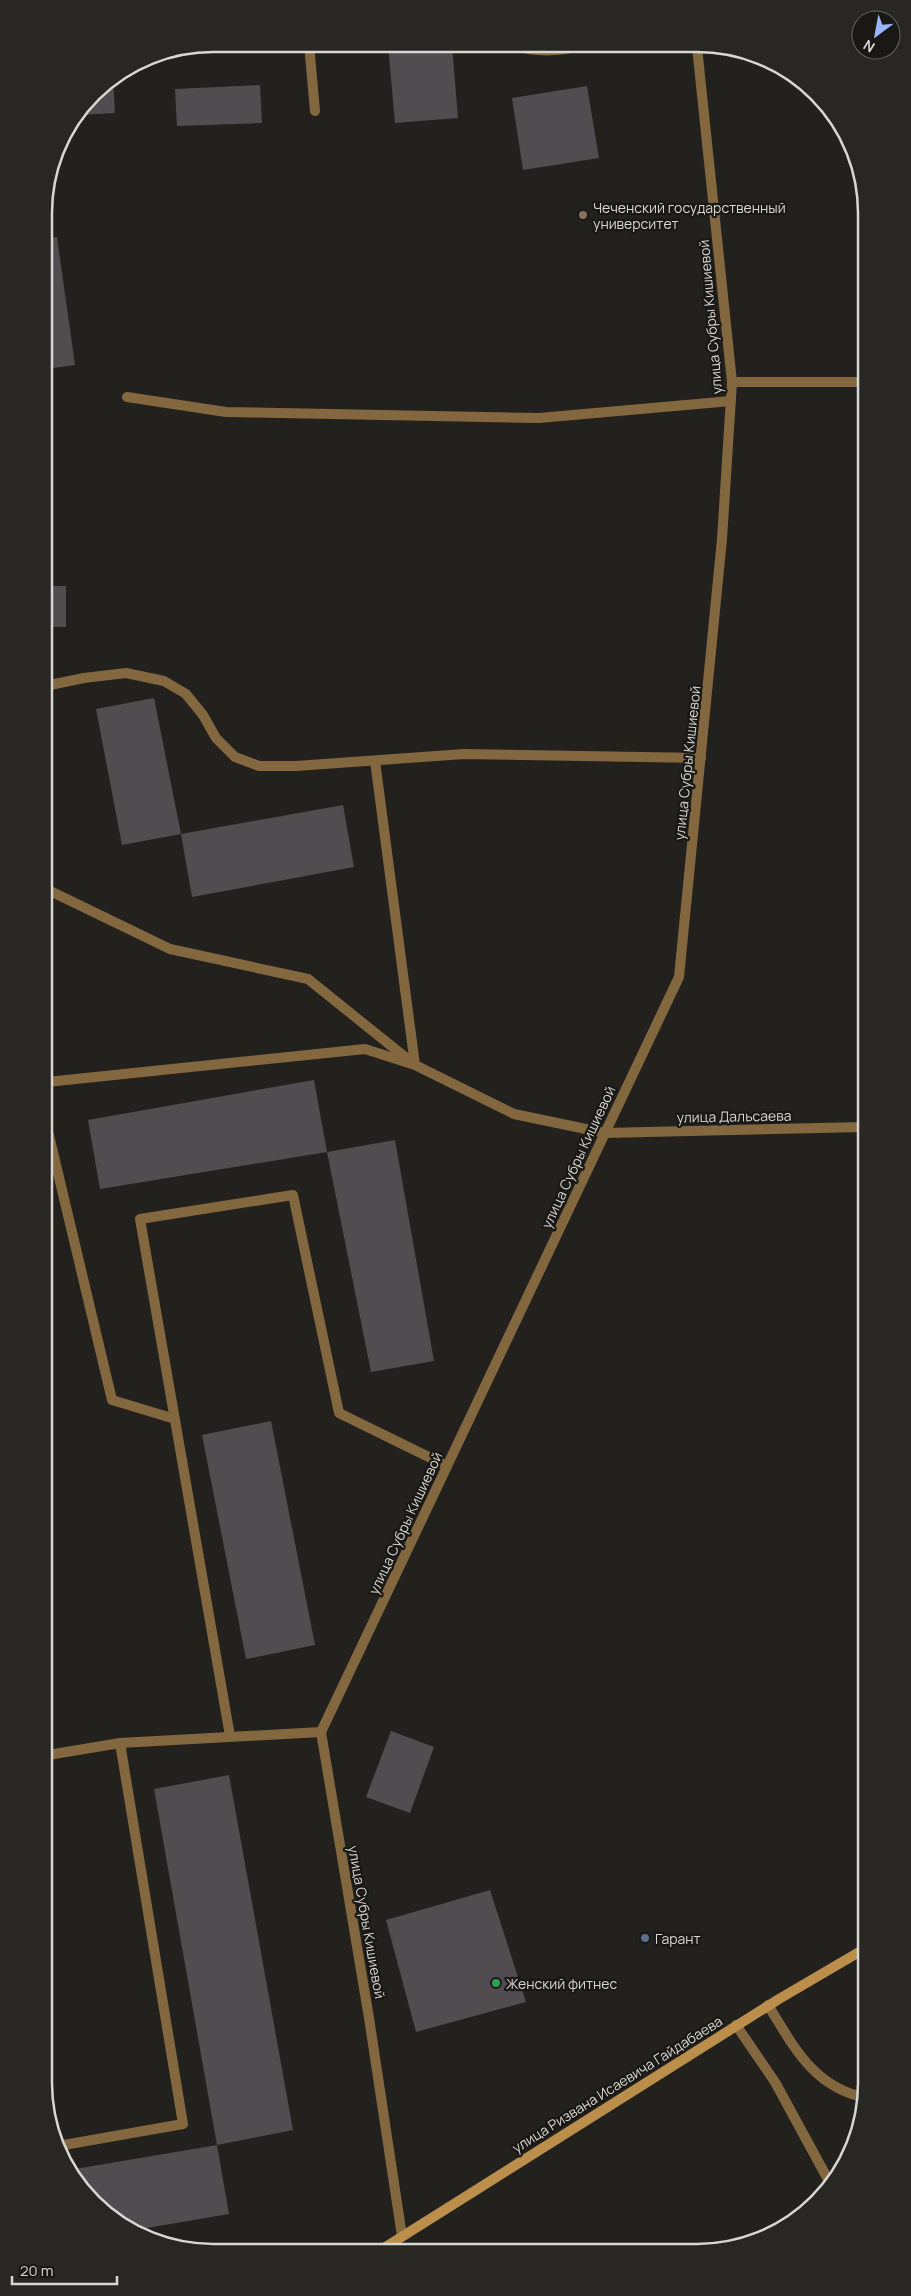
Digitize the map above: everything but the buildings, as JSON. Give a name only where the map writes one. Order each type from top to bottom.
[{"type":"street","points":[[310,52],[315,110]]},
{"type":"street","name":"улица Субры Кишиевой","points":[[402,2236],[370,2018],[321,1732],[680,977],[722,539],[732,382],[698,52]]},
{"type":"street","points":[[732,382],[858,382]]},
{"type":"street","points":[[127,397],[226,412],[539,418],[731,401]]},
{"type":"street","points":[[53,685],[84,678],[126,673],[164,681],[186,694],[203,715],[216,738],[235,758],[259,766],[296,766],[464,754],[701,758]]},
{"type":"street","points":[[375,761],[415,1064]]},
{"type":"street","points":[[53,892],[170,949],[308,979],[415,1064]]},
{"type":"street","points":[[53,1081],[365,1049],[415,1064]]},
{"type":"street","name":"улица Дальсаева","points":[[415,1064],[514,1114],[605,1133],[858,1127]]},
{"type":"street","points":[[52,1150],[112,1400],[175,1419]]},
{"type":"street","points":[[230,1736],[140,1219],[293,1195],[339,1414],[447,1466]]},
{"type":"street","points":[[52,1754],[120,1742],[321,1732]]},
{"type":"street","points":[[65,2145],[183,2124],[120,1742]]},
{"type":"street","name":"улица Ризвана Исаевича Гайдабаева","points":[[390,2244],[736,2025],[858,1953]]},
{"type":"street","points":[[768,2006],[804,2061],[817,2075],[835,2087],[858,2095]]},
{"type":"street","points":[[736,2025],[775,2082],[827,2177]]},
{"type":"place","name":"Чеченский государственный университет","points":[[583,215]]},
{"type":"place","name":"Гарант","points":[[645,1938]]},
{"type":"place","name":"Женский фитнес","points":[[496,1983]]}]
